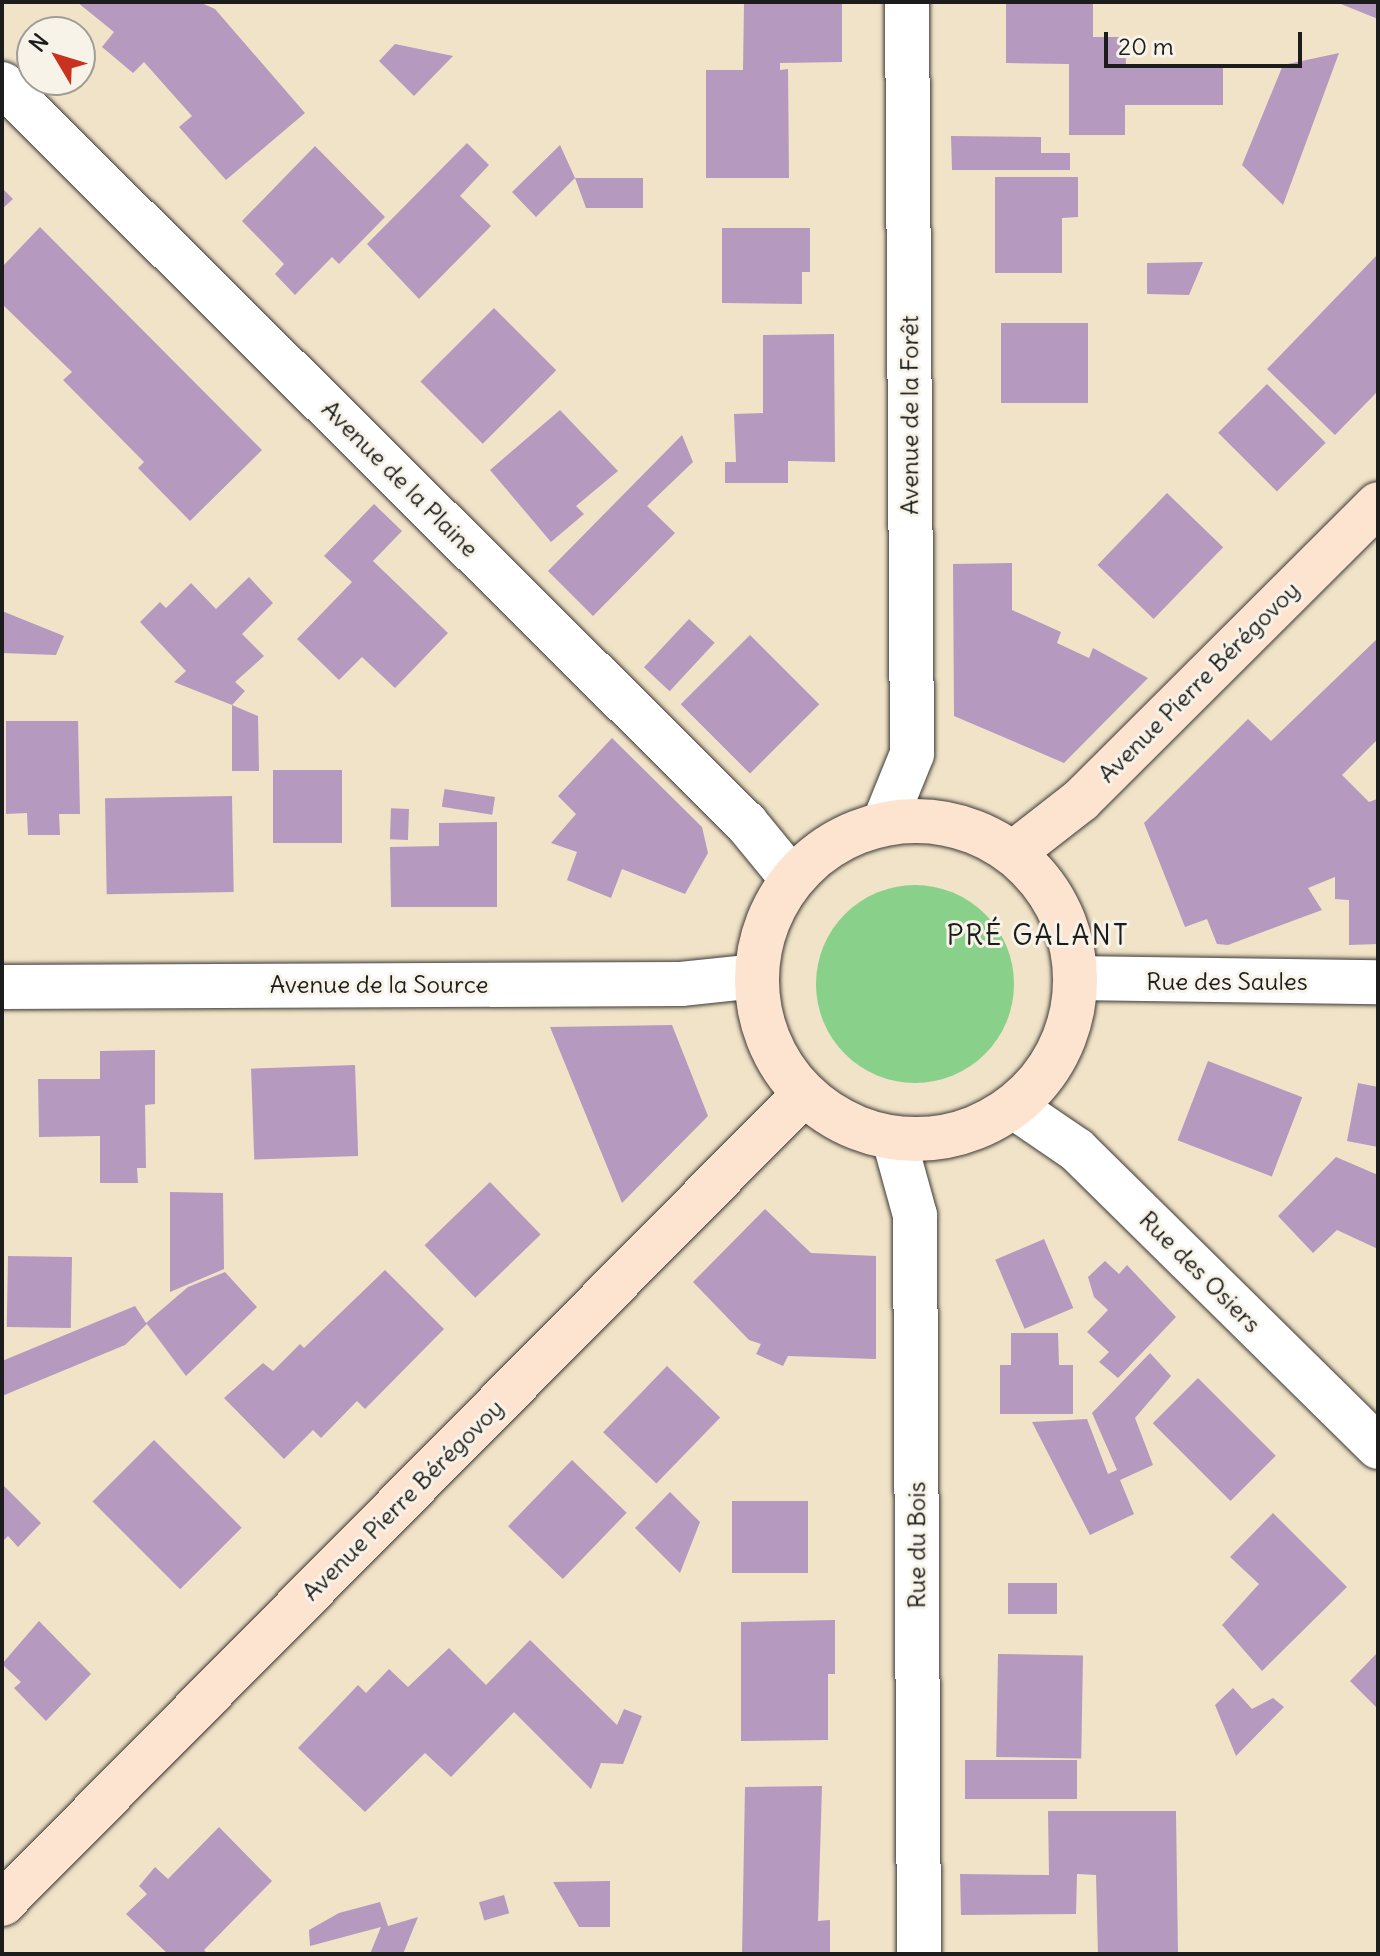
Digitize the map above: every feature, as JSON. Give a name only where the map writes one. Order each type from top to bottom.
[{"type":"street","name":"Avenue de la Forêt","points":[[884,823],[912,754],[907,2]]},
{"type":"street","name":"Avenue de la Plaine","points":[[2,84],[746,823],[792,879]]},
{"type":"street","name":"Avenue Pierre Bérégovoy","points":[[1013,853],[1081,800],[1378,504]]},
{"type":"street","points":[[929,820],[973,830],[1013,853],[1047,888],[1068,930],[1076,978],[1069,1027],[1047,1071],[1014,1107],[977,1128],[937,1139],[894,1139],[856,1129],[803,1095],[771,1049],[759,1013],[756,976],[766,925],[792,879],[834,843],[884,823],[929,820]]},
{"type":"street","name":"Avenue de la Source","points":[[2,987],[681,984],[756,976]]},
{"type":"street","name":"Rue des Saules","points":[[1076,978],[1378,982]]},
{"type":"street","name":"Avenue Pierre Bérégovoy","points":[[2,1904],[803,1095]]},
{"type":"street","name":"Rue des Osiers","points":[[1014,1107],[1077,1150],[1378,1447]]},
{"type":"street","name":"Rue du Bois","points":[[894,1139],[915,1215],[919,1954]]},
{"type":"green space","points":[[915,885],[953,892],[985,914],[1007,946],[1014,984],[1007,1022],[985,1054],[953,1076],[915,1083],[877,1076],[845,1054],[823,1022],[816,984],[823,946],[845,914],[877,892]]},
{"type":"building","points":[[77,2],[199,2],[215,9],[305,113],[226,180],[179,127],[192,116],[144,62],[133,73],[102,47],[114,32]]},
{"type":"building","points":[[744,2],[842,2],[842,62],[780,63],[780,70],[788,69],[789,178],[706,178],[706,70],[743,70]]},
{"type":"building","points":[[1006,2],[1093,2],[1093,37],[1125,37],[1126,64],[1223,65],[1223,105],[1125,105],[1125,135],[1069,135],[1069,64],[1006,63]]},
{"type":"building","points":[[1336,2],[1378,2],[1378,19]]},
{"type":"building","points":[[395,44],[453,56],[414,96],[379,61]]},
{"type":"building","points":[[1339,53],[1283,205],[1242,165],[1283,65]]},
{"type":"building","points":[[951,136],[1041,137],[1041,153],[1070,153],[1070,170],[952,170]]},
{"type":"building","points":[[467,143],[489,165],[460,196],[491,226],[419,299],[367,244]]},
{"type":"building","points":[[560,145],[575,178],[536,217],[512,192]]},
{"type":"building","points":[[315,146],[385,217],[339,264],[332,257],[295,295],[275,274],[284,264],[242,221]]},
{"type":"building","points":[[995,177],[1078,177],[1078,217],[1062,218],[1062,273],[995,273]]},
{"type":"building","points":[[575,178],[643,178],[643,208],[586,208]]},
{"type":"building","points":[[2,188],[13,199],[2,209]]},
{"type":"building","points":[[40,227],[262,450],[190,521],[138,468],[144,462],[63,380],[72,372],[2,304],[2,267]]},
{"type":"building","points":[[722,228],[810,228],[810,272],[802,272],[802,304],[722,303]]},
{"type":"building","points":[[1378,254],[1378,391],[1335,435],[1267,369]]},
{"type":"building","points":[[1203,262],[1189,295],[1147,294],[1147,263]]},
{"type":"building","points":[[494,308],[556,370],[483,444],[420,382]]},
{"type":"building","points":[[1001,323],[1088,323],[1088,403],[1001,403]]},
{"type":"building","points":[[834,334],[835,462],[788,461],[788,483],[725,483],[725,462],[736,462],[734,414],[763,413],[763,335]]},
{"type":"building","points":[[1267,384],[1326,443],[1277,491],[1218,433]]},
{"type":"building","points":[[560,410],[618,471],[576,506],[584,514],[551,542],[490,470]]},
{"type":"building","points":[[682,435],[693,462],[647,506],[675,533],[593,616],[548,571]]},
{"type":"building","points":[[1167,493],[1223,547],[1154,619],[1098,565]]},
{"type":"building","points":[[374,504],[402,531],[373,561],[448,633],[395,688],[362,657],[339,680],[297,639],[352,582],[324,556]]},
{"type":"building","points":[[1012,563],[1012,610],[1061,632],[1057,643],[1089,658],[1093,648],[1148,678],[1064,763],[954,716],[953,564]]},
{"type":"building","points":[[249,577],[273,603],[242,634],[264,656],[235,682],[245,691],[232,705],[174,682],[186,671],[140,622],[160,602],[166,608],[191,583],[216,609]]},
{"type":"building","points":[[2,611],[64,636],[56,655],[2,653]]},
{"type":"building","points":[[689,619],[715,643],[670,691],[644,667]]},
{"type":"building","points":[[750,635],[819,704],[750,774],[681,704]]},
{"type":"building","points":[[1378,638],[1378,739],[1342,775],[1369,802],[1377,799],[1378,944],[1349,945],[1349,900],[1335,899],[1335,877],[1308,888],[1322,910],[1228,945],[1217,944],[1207,919],[1185,927],[1144,823],[1248,719],[1271,741]]},
{"type":"building","points":[[232,705],[258,716],[259,771],[232,771]]},
{"type":"building","points":[[6,721],[78,721],[80,814],[59,814],[60,835],[28,835],[27,813],[6,814]]},
{"type":"building","points":[[612,738],[702,827],[708,853],[685,894],[622,869],[611,898],[567,880],[577,852],[551,843],[576,814],[558,796]]},
{"type":"building","points":[[273,770],[342,770],[342,843],[273,843]]},
{"type":"building","points":[[445,789],[495,797],[492,815],[442,807]]},
{"type":"building","points":[[232,796],[234,892],[107,894],[105,798]]},
{"type":"building","points":[[391,808],[409,809],[408,840],[390,839]]},
{"type":"building","points":[[497,822],[497,907],[391,907],[390,847],[439,846],[439,823]]},
{"type":"building","points":[[672,1025],[708,1116],[622,1203],[550,1027]]},
{"type":"building","points":[[155,1050],[155,1104],[145,1105],[146,1168],[137,1168],[138,1183],[100,1183],[100,1136],[39,1137],[38,1079],[100,1079],[100,1051]]},
{"type":"building","points":[[1208,1061],[1302,1097],[1272,1177],[1178,1140]]},
{"type":"building","points":[[355,1065],[358,1156],[254,1160],[251,1069]]},
{"type":"building","points":[[1358,1083],[1378,1087],[1378,1147],[1347,1141]]},
{"type":"building","points":[[1336,1157],[1378,1175],[1378,1249],[1337,1230],[1313,1253],[1278,1216]]},
{"type":"building","points":[[490,1182],[541,1235],[475,1298],[425,1245]]},
{"type":"building","points":[[170,1192],[223,1193],[224,1269],[170,1292]]},
{"type":"building","points":[[765,1209],[811,1253],[876,1256],[876,1359],[788,1356],[783,1366],[756,1354],[761,1344],[749,1340],[693,1282]]},
{"type":"building","points":[[1044,1239],[1073,1308],[1025,1329],[995,1260]]},
{"type":"building","points":[[8,1256],[72,1257],[71,1328],[7,1327]]},
{"type":"building","points":[[1105,1261],[1119,1274],[1127,1265],[1176,1317],[1118,1378],[1099,1362],[1109,1352],[1087,1332],[1108,1310],[1094,1297],[1088,1277]]},
{"type":"building","points":[[385,1270],[444,1329],[365,1409],[357,1401],[321,1438],[313,1430],[284,1459],[224,1398],[263,1363],[273,1371],[300,1344],[304,1348]]},
{"type":"building","points":[[225,1272],[257,1307],[186,1376],[147,1324],[125,1345],[2,1396],[2,1361],[135,1306],[146,1323],[188,1287]]},
{"type":"building","points":[[1011,1333],[1058,1333],[1059,1365],[1073,1365],[1073,1414],[1000,1414],[1000,1365],[1011,1365]]},
{"type":"building","points":[[1150,1353],[1171,1376],[1135,1418],[1153,1465],[1120,1480],[1134,1514],[1090,1535],[1032,1422],[1087,1419],[1108,1474],[1117,1470],[1092,1413]]},
{"type":"building","points":[[667,1366],[720,1417],[656,1484],[603,1432]]},
{"type":"building","points":[[1198,1378],[1276,1456],[1231,1501],[1153,1423]]},
{"type":"building","points":[[154,1440],[242,1528],[180,1589],[92,1502]]},
{"type":"building","points":[[572,1460],[627,1513],[563,1579],[508,1526]]},
{"type":"building","points":[[2,1484],[41,1523],[18,1547],[8,1536],[2,1542]]},
{"type":"building","points":[[670,1492],[700,1522],[680,1573],[635,1528]]},
{"type":"building","points":[[732,1501],[808,1501],[808,1573],[732,1573]]},
{"type":"building","points":[[1273,1513],[1347,1587],[1262,1671],[1222,1625],[1259,1584],[1230,1557]]},
{"type":"building","points":[[1008,1583],[1057,1583],[1057,1614],[1008,1614]]},
{"type":"building","points":[[835,1620],[835,1674],[828,1674],[828,1740],[741,1741],[741,1622]]},
{"type":"building","points":[[39,1621],[91,1674],[46,1721],[14,1688],[21,1682],[2,1664]]},
{"type":"building","points":[[530,1640],[617,1725],[624,1709],[642,1716],[623,1764],[601,1763],[591,1789],[514,1712],[451,1777],[425,1753],[365,1812],[298,1748],[358,1685],[366,1693],[389,1669],[408,1687],[449,1648],[486,1685]]},
{"type":"building","points":[[1378,1652],[1378,1709],[1350,1681]]},
{"type":"building","points":[[998,1654],[1083,1655],[1081,1758],[996,1757]]},
{"type":"building","points":[[1233,1688],[1252,1709],[1273,1698],[1284,1707],[1236,1756],[1215,1705]]},
{"type":"building","points":[[965,1760],[1077,1760],[1077,1799],[965,1799]]},
{"type":"building","points":[[822,1786],[818,1921],[830,1920],[830,1954],[742,1954],[745,1787]]},
{"type":"building","points":[[1048,1811],[1176,1811],[1178,1954],[1098,1954],[1096,1875],[1077,1874],[1076,1914],[961,1915],[960,1874],[1049,1875]]},
{"type":"building","points":[[219,1827],[272,1881],[204,1950],[208,1954],[168,1954],[126,1914],[147,1894],[139,1886],[155,1867],[168,1879]]},
{"type":"building","points":[[610,1881],[610,1927],[579,1927],[553,1882]]},
{"type":"building","points":[[504,1895],[509,1913],[484,1920],[479,1902]]},
{"type":"building","points":[[380,1902],[388,1926],[418,1917],[403,1954],[370,1954],[381,1927],[310,1946],[309,1930],[339,1913]]},
{"type":"district","name":"PRÉ GALANT","points":[[1038,935]]}]
